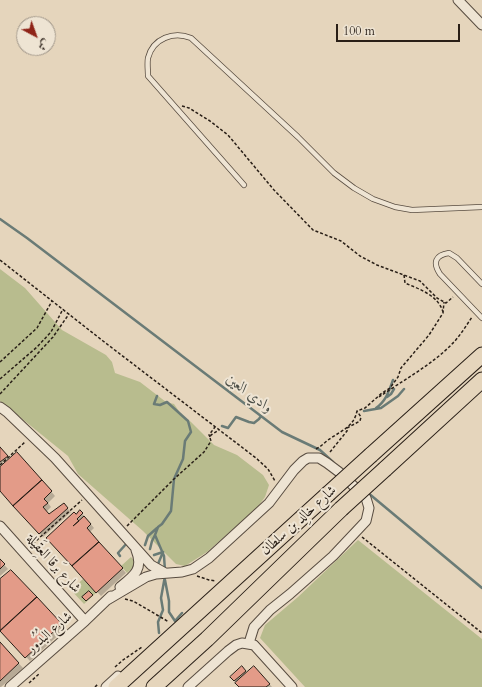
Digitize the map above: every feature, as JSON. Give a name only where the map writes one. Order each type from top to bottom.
[{"type":"main road","name":"شارع خالِد بن سلطان","points":[[116,687],[482,355]]},
{"type":"main road","name":"شارع خالِد بن سلطان","points":[[154,687],[207,639],[341,509],[482,380]]},
{"type":"street","points":[[458,0],[482,25]]},
{"type":"street","points":[[0,407],[55,458],[154,568],[166,573]]},
{"type":"street","points":[[107,600],[146,577],[193,569],[209,558],[269,503],[294,470],[308,458],[319,458],[327,462],[366,498],[369,508],[366,521],[333,556],[270,610],[254,627],[248,643]]},
{"type":"street","name":"شارع بَرقا العِقَيلة","points":[[0,526],[85,621]]},
{"type":"street","points":[[107,600],[136,573],[138,568],[138,559],[135,547]]},
{"type":"street","points":[[137,582],[142,578],[146,571],[147,566],[145,558]]},
{"type":"street","name":"شارع البُدُور","points":[[10,687],[107,600]]},
{"type":"street","points":[[102,685],[152,646],[191,619]]},
{"type":"street","points":[[162,687],[189,661],[207,639]]},
{"type":"street","points":[[188,687],[228,651],[242,643],[254,645],[292,687]]},
{"type":"lane","points":[[244,185],[148,76],[148,58],[153,48],[161,40],[172,36],[183,35],[191,38],[334,172],[354,188],[373,199],[395,207],[412,210],[482,208]]},
{"type":"lane","points":[[482,284],[457,258],[449,253],[442,254],[438,258],[436,269],[482,318]]},
{"type":"path","points":[[171,102],[190,108],[228,135],[274,190],[313,230],[341,241],[360,256],[377,265],[420,281],[427,289],[446,304],[458,293]]},
{"type":"path","points":[[0,260],[256,458],[268,469],[275,481]]},
{"type":"path","points":[[404,275],[405,283],[424,291],[436,300],[442,308],[443,313]]},
{"type":"path","points":[[417,288],[424,290],[427,289]]},
{"type":"path","points":[[0,362],[37,328],[52,301]]},
{"type":"path","points":[[376,399],[390,388],[398,377],[402,368],[421,346],[443,313],[444,302]]},
{"type":"path","points":[[0,379],[37,347],[51,332],[63,310]]},
{"type":"path","points":[[357,411],[365,408],[450,346],[458,338],[476,312]]},
{"type":"path","points":[[0,394],[53,337],[69,314]]},
{"type":"path","points":[[330,452],[354,421],[357,411]]},
{"type":"path","points":[[308,458],[316,448],[321,447],[330,438],[360,421],[361,417],[357,411]]},
{"type":"path","points":[[121,531],[204,452],[211,441],[209,435],[214,427]]},
{"type":"path","points":[[210,437],[219,430]]},
{"type":"path","points":[[0,465],[33,436]]},
{"type":"path","points":[[23,552],[88,495]]},
{"type":"path","points":[[362,536],[482,633]]},
{"type":"path","points":[[193,575],[209,580],[222,581]]},
{"type":"path","points":[[107,600],[120,598],[133,600],[175,624]]},
{"type":"path","points":[[113,669],[147,643]]},
{"type":"path","points":[[95,687],[102,685]]},
{"type":"green space","points":[[0,269],[25,288],[62,330],[106,355],[112,362],[115,373],[140,382],[166,402],[174,404],[181,414],[214,445],[237,455],[263,475],[269,485],[265,497],[257,508],[207,552],[185,566],[176,564],[143,531],[78,474],[68,456],[0,401]]},
{"type":"green space","points":[[358,540],[482,639],[482,687],[305,687],[260,638],[265,625],[298,597]]},
{"type":"green space","points":[[131,557],[137,564],[127,573],[121,566]]},
{"type":"green space","points":[[83,579],[96,593],[84,604],[71,590]]},
{"type":"building","points":[[0,447],[8,456],[0,462]]},
{"type":"building","points":[[17,452],[42,480],[13,506],[0,491],[0,467]]},
{"type":"building","points":[[42,480],[52,491],[44,499],[48,503],[43,507],[49,514],[64,503],[68,508],[39,534],[13,506]]},
{"type":"building","points":[[80,510],[83,513],[77,519],[79,521],[84,516],[91,524],[87,528],[99,542],[72,566],[46,538],[74,512],[76,514]]},
{"type":"building","points":[[99,542],[123,568],[96,593],[72,566]]},
{"type":"building","points":[[0,559],[5,564],[0,569]]},
{"type":"building","points":[[11,570],[37,597],[0,631],[0,579]]},
{"type":"building","points":[[89,591],[93,595],[86,601],[82,597]]},
{"type":"building","points":[[37,597],[62,624],[25,658],[0,631]]},
{"type":"building","points":[[0,642],[19,663],[0,681]]},
{"type":"building","points":[[242,666],[246,671],[234,681],[230,677]]},
{"type":"building","points":[[254,666],[270,684],[266,687],[239,687],[235,683]]},
{"type":"waterway","name":"وادي العين","points":[[0,219],[282,432],[320,450],[333,462]]},
{"type":"waterway","points":[[376,408],[385,399],[393,380]]},
{"type":"waterway","points":[[387,397],[394,389]]},
{"type":"waterway","points":[[364,411],[381,408],[398,396],[404,389]]},
{"type":"waterway","points":[[157,396],[154,404],[160,405],[167,402],[188,421],[191,432],[185,441],[183,459],[174,479],[171,511],[162,524],[158,527],[155,535],[164,556],[165,571]]},
{"type":"waterway","points":[[222,426],[228,428],[236,417],[254,423],[261,416]]},
{"type":"waterway","name":"وادي العين","points":[[367,492],[482,588]]},
{"type":"waterway","points":[[145,545],[148,536],[157,528]]},
{"type":"waterway","points":[[150,549],[155,535]]},
{"type":"waterway","points":[[120,556],[118,553],[127,543]]},
{"type":"waterway","points":[[154,555],[163,552]]},
{"type":"waterway","points":[[158,564],[163,552]]},
{"type":"waterway","points":[[159,633],[158,622],[163,610],[161,598],[165,576]]},
{"type":"waterway","points":[[165,580],[169,601],[169,612],[175,621],[182,613]]}]
